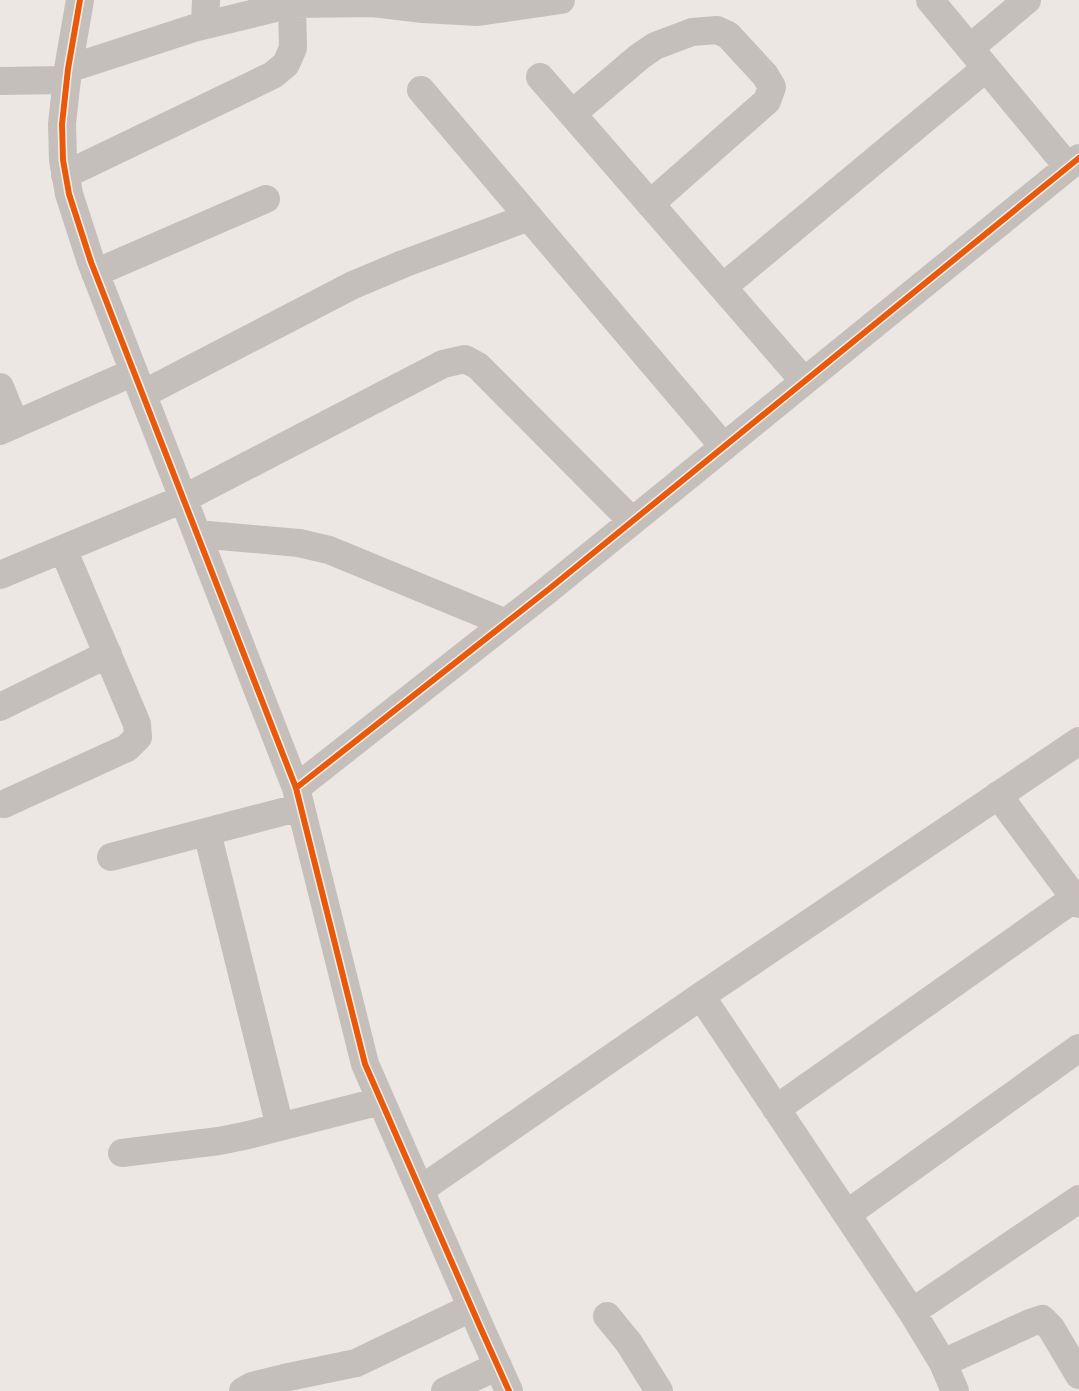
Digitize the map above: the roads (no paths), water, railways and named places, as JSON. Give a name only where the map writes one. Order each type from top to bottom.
[{"type":"street","points":[[80,0],[62,124],[63,160],[69,194],[77,220],[299,798],[365,1064],[509,1391]]},
{"type":"street","points":[[0,81],[68,75],[194,28],[206,13],[292,4],[373,3],[423,10],[478,12],[561,0]]},
{"type":"street","points":[[111,856],[207,832],[299,798],[506,623],[1073,162],[978,58],[930,0]]},
{"type":"street","points":[[723,287],[978,58],[1027,0]]},
{"type":"street","points":[[66,175],[273,75],[286,64],[294,48],[292,4]]},
{"type":"street","points":[[572,114],[638,57],[655,46],[692,32],[717,30],[728,35],[765,75],[772,87],[767,101],[650,204]]},
{"type":"street","points":[[540,77],[804,381]]},
{"type":"street","points":[[421,90],[724,447]]},
{"type":"street","points":[[96,273],[266,199]]},
{"type":"street","points":[[0,387],[8,427],[139,383],[402,264],[529,217]]},
{"type":"street","points":[[0,575],[184,499],[443,364],[465,359],[478,366],[632,522]]},
{"type":"street","points":[[197,534],[300,543],[329,550],[506,623]]},
{"type":"street","points":[[4,804],[127,748],[138,738],[137,724],[62,549]]},
{"type":"street","points":[[0,707],[108,654]]},
{"type":"street","points":[[420,1190],[700,996],[1079,741]]},
{"type":"street","points":[[776,1109],[1078,899],[998,795]]},
{"type":"street","points":[[207,832],[280,1127]]},
{"type":"street","points":[[700,996],[912,1312],[943,1364],[955,1391]]},
{"type":"street","points":[[847,1214],[1079,1048]]},
{"type":"street","points":[[122,1153],[244,1136],[381,1100]]},
{"type":"street","points":[[912,1312],[1079,1199]]},
{"type":"street","points":[[243,1391],[252,1386],[284,1378],[356,1363],[472,1308]]},
{"type":"street","points":[[607,1316],[629,1343],[656,1390]]},
{"type":"street","points":[[943,1364],[1030,1323],[1042,1320],[1051,1328],[1079,1375]]},
{"type":"street","points":[[446,1391],[498,1366]]}]
